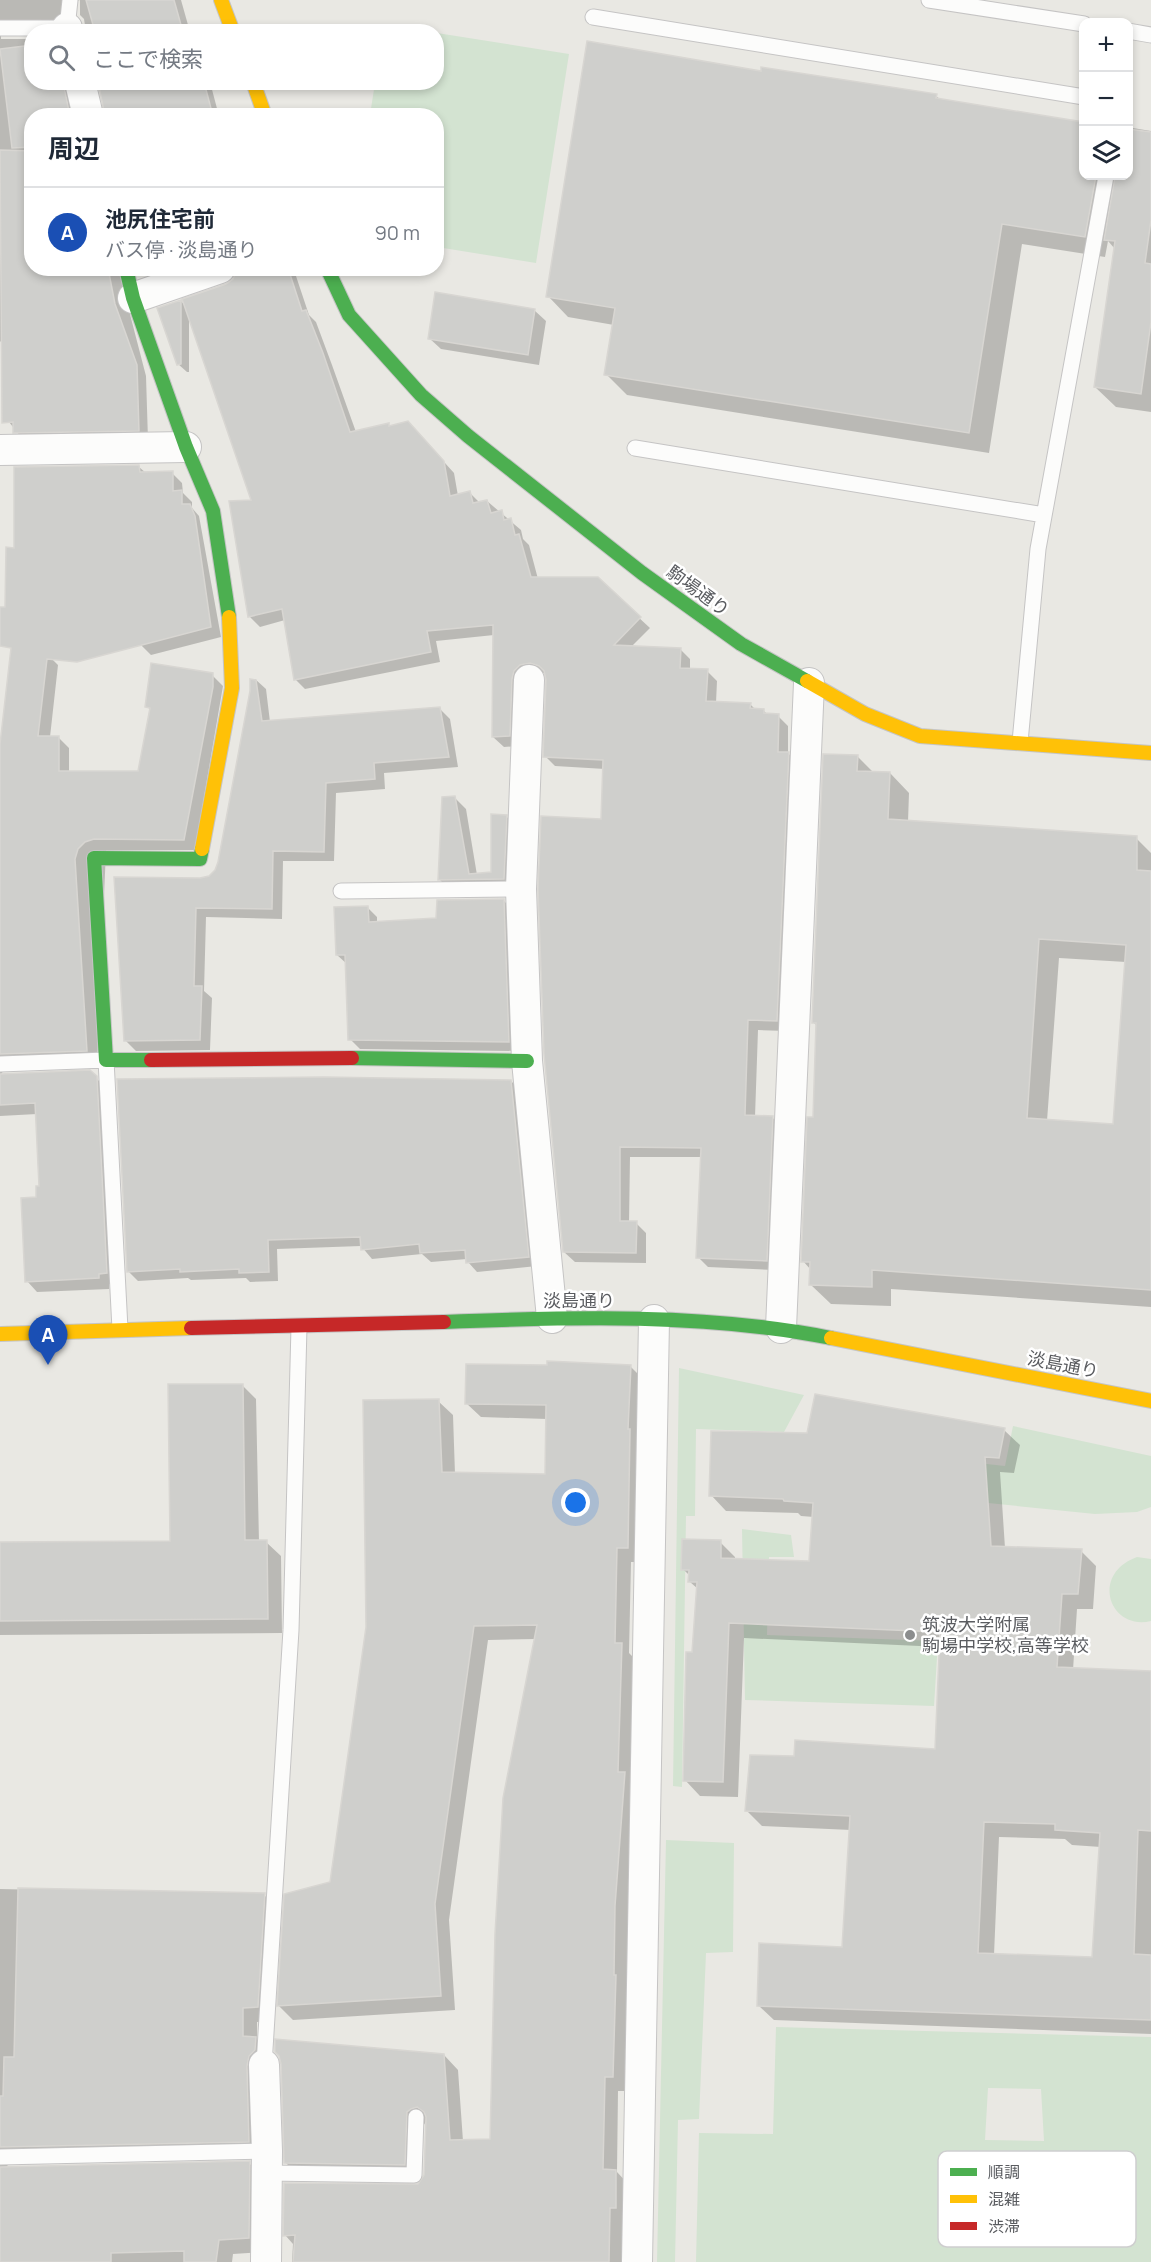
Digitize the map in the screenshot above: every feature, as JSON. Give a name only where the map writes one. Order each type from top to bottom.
[{"type":"street","points":[[221,0],[230,24]]},
{"type":"street","points":[[82,90],[86,108]]},
{"type":"street","points":[[256,90],[262,108]]},
{"type":"street","points":[[128,276],[133,298],[186,447],[213,512],[230,623],[232,688],[200,859],[94,858],[106,1060],[324,1058],[527,1061]]},
{"type":"street","points":[[133,298],[197,276]]},
{"type":"street","name":"駒場通り","points":[[331,276],[348,315],[421,395],[468,436],[642,573],[741,644],[865,714],[920,736],[1151,753]]},
{"type":"street","points":[[0,450],[186,447]]},
{"type":"street","points":[[529,680],[521,889],[527,1061],[552,1318]]},
{"type":"street","points":[[781,1328],[809,683]]},
{"type":"street","name":"淡島通り","points":[[0,1334],[552,1318],[654,1320],[781,1328],[1151,1401]]},
{"type":"street","points":[[637,2262],[654,1320]]},
{"type":"street","points":[[264,2065],[266,2262]]},
{"type":"lane","points":[[929,0],[1079,23]]},
{"type":"lane","points":[[592,16],[1079,96]]},
{"type":"lane","points":[[34,24],[68,20]]},
{"type":"lane","points":[[0,28],[24,25]]},
{"type":"lane","points":[[1133,32],[1151,35]]},
{"type":"lane","points":[[1020,742],[1038,549],[1105,180]]},
{"type":"lane","points":[[635,448],[1044,515]]},
{"type":"lane","points":[[341,891],[521,889]]},
{"type":"lane","points":[[0,1064],[106,1060],[120,1329]]},
{"type":"lane","points":[[264,2065],[291,1630],[299,1327]]},
{"type":"lane","points":[[0,2157],[266,2162],[414,2175],[416,2117]]},
{"type":"green space","points":[[444,34],[569,54],[536,263],[444,248],[444,108],[371,108],[374,90],[444,90]]},
{"type":"green space","points":[[679,1368],[804,1395],[784,1432],[696,1429],[695,1516],[686,1516],[682,1787],[673,1786]]},
{"type":"green space","points":[[1013,1426],[1151,1456],[1151,1507],[1137,1512],[1095,1514],[978,1502],[978,1463],[1005,1466]]},
{"type":"green space","points":[[742,1529],[791,1535],[794,1557],[769,1557],[767,1635],[938,1641],[934,1706],[745,1700]]},
{"type":"green space","points":[[1137,1557],[1151,1559],[1151,1621],[1136,1622],[1124,1618],[1116,1610],[1111,1599],[1110,1587],[1113,1576],[1122,1565]]},
{"type":"green space","points":[[666,1840],[734,1843],[733,1952],[706,1953],[699,2119],[678,2120],[675,2262],[657,2262]]},
{"type":"green space","points":[[776,2027],[1151,2037],[1151,2262],[696,2262],[699,2133],[773,2134]],"holes":[[[988,2088],[1041,2089],[1044,2141],[985,2140]]]},
{"type":"building","points":[[86,0],[174,0],[181,24],[93,24]]},
{"type":"building","points":[[587,41],[761,71],[761,67],[937,94],[936,98],[1079,121],[1079,180],[1095,180],[1085,237],[1002,224],[969,433],[604,375],[615,308],[546,297]]},
{"type":"building","points":[[24,46],[24,90],[65,90],[68,108],[24,108],[24,147],[12,148],[0,49]]},
{"type":"building","points":[[100,90],[206,90],[211,108],[103,108]]},
{"type":"building","points":[[1133,130],[1151,132],[1151,220],[1145,263],[1151,264],[1151,322],[1141,394],[1094,387],[1115,241],[1104,240],[1114,180],[1133,180]]},
{"type":"building","points":[[0,150],[24,151],[24,276],[110,276],[115,304],[137,365],[139,431],[13,433],[13,422],[2,423]]},
{"type":"building","points":[[234,276],[291,276],[302,311],[306,310],[323,353],[350,432],[408,421],[444,461],[450,496],[470,491],[473,503],[487,500],[491,513],[502,510],[504,520],[511,518],[515,535],[519,534],[531,577],[598,577],[641,617],[614,645],[681,648],[680,668],[708,669],[706,701],[751,703],[750,708],[764,709],[764,713],[779,714],[778,752],[789,752],[777,1021],[748,1020],[745,1115],[773,1116],[767,1261],[696,1258],[701,1148],[620,1147],[620,1221],[637,1221],[636,1253],[563,1252],[544,1054],[538,889],[541,816],[601,819],[603,760],[543,757],[546,680],[544,671],[539,666],[530,663],[520,665],[514,671],[510,736],[492,737],[493,625],[427,631],[431,652],[294,680],[282,609],[248,617],[229,501],[251,500],[182,299],[226,284]]},
{"type":"building","points":[[435,292],[535,309],[528,355],[428,339]]},
{"type":"building","points":[[181,300],[181,364],[177,365],[157,308]]},
{"type":"building","points":[[139,465],[140,472],[173,471],[173,491],[182,490],[182,504],[190,504],[195,516],[211,627],[77,662],[47,659],[38,736],[59,736],[59,771],[138,771],[150,708],[145,707],[151,663],[213,673],[213,687],[184,840],[94,839],[85,842],[78,849],[75,859],[87,1051],[0,1054],[0,744],[11,648],[0,646],[0,607],[5,607],[6,547],[14,548],[14,467]]},
{"type":"building","points":[[250,679],[256,680],[262,721],[440,707],[449,757],[374,763],[375,779],[326,783],[324,852],[273,851],[272,909],[196,908],[194,986],[202,986],[200,1040],[124,1041],[114,877],[200,878],[209,876],[215,870],[250,691]]},
{"type":"building","points":[[823,754],[858,755],[857,771],[890,772],[888,819],[1137,836],[1137,870],[1151,871],[1151,1290],[872,1270],[872,1287],[809,1285],[810,1262],[801,1262],[807,1117],[813,1117],[816,1023],[812,1023]],"holes":[[[1039,939],[1126,945],[1113,1124],[1027,1118]]]},
{"type":"building","points":[[455,796],[469,874],[491,872],[491,814],[507,815],[504,879],[438,880],[442,797]]},
{"type":"building","points":[[504,899],[509,1042],[348,1040],[345,955],[336,955],[334,907],[368,906],[369,922],[436,918],[437,900]]},
{"type":"building","points":[[90,1070],[97,1076],[107,1273],[99,1274],[99,1278],[25,1282],[21,1198],[36,1197],[36,1186],[39,1186],[35,1103],[0,1105],[0,1074]]},
{"type":"building","points":[[324,1077],[511,1080],[529,1257],[466,1263],[465,1250],[420,1253],[419,1244],[361,1250],[360,1237],[268,1240],[269,1272],[239,1273],[239,1269],[180,1272],[180,1269],[127,1272],[117,1079]]},
{"type":"building","points":[[547,1361],[631,1365],[628,1429],[630,1429],[628,1548],[617,1548],[615,1643],[622,1643],[618,1772],[625,1772],[615,1906],[614,1975],[616,1975],[613,2077],[605,2077],[603,2169],[616,2170],[616,2208],[610,2208],[609,2262],[293,2262],[295,2235],[283,2236],[284,2183],[418,2184],[424,2175],[426,2117],[424,2112],[417,2107],[407,2112],[405,2165],[284,2163],[281,2064],[275,2052],[275,2039],[444,2054],[450,2140],[490,2139],[495,1934],[503,1798],[537,1625],[474,1626],[435,1904],[441,1996],[277,2006],[284,1894],[330,1882],[366,1627],[363,1400],[439,1399],[442,1472],[545,1474],[546,1405],[465,1404],[466,1364],[547,1365]]},
{"type":"building","points":[[168,1384],[243,1384],[245,1540],[267,1540],[268,1619],[0,1621],[0,1542],[170,1541]]},
{"type":"building","points":[[815,1394],[1005,1428],[999,1458],[985,1457],[991,1546],[1082,1549],[1078,1594],[1062,1594],[1057,1667],[1151,1671],[1151,1831],[1138,1830],[1134,1954],[1151,1955],[1151,2020],[757,2006],[759,1943],[842,1947],[850,1816],[745,1811],[750,1755],[794,1756],[795,1740],[935,1749],[940,1632],[729,1623],[723,1782],[683,1781],[686,1652],[692,1652],[697,1582],[688,1582],[689,1570],[681,1570],[682,1539],[721,1540],[721,1558],[809,1561],[813,1503],[784,1501],[783,1499],[709,1496],[711,1431],[807,1433]],"holes":[[[984,1822],[1055,1824],[1055,1830],[1100,1833],[1092,1957],[978,1953]]]},
{"type":"building","points":[[18,1888],[265,1893],[258,2007],[243,2008],[243,2036],[256,2037],[255,2050],[249,2056],[247,2066],[249,2142],[0,2147],[0,2096],[3,2096],[4,2057],[14,2057]]},
{"type":"building","points":[[250,2161],[249,2238],[219,2240],[216,2262],[184,2262],[184,2251],[111,2253],[111,2262],[0,2262],[0,2167]]},
{"type":"traffic: fast","points":[[128,276],[133,298],[186,447],[213,511],[229,617]]},
{"type":"traffic: fast","points":[[331,276],[349,315],[421,395],[468,436],[642,573],[741,644],[807,681]]},
{"type":"traffic: fast","points":[[151,1060],[106,1060],[94,858],[200,859],[202,849]]},
{"type":"traffic: fast","points":[[352,1058],[527,1061]]},
{"type":"traffic: fast","points":[[444,1322],[639,1319],[736,1324],[831,1338]]},
{"type":"traffic: slow","points":[[221,0],[230,24]]},
{"type":"traffic: slow","points":[[256,90],[262,108]]},
{"type":"traffic: slow","points":[[202,849],[232,688],[229,617]]},
{"type":"traffic: slow","points":[[807,681],[865,714],[920,736],[1151,753]]},
{"type":"traffic: slow","points":[[0,1334],[191,1328]]},
{"type":"traffic: slow","points":[[831,1338],[1151,1401]]},
{"type":"traffic: jam","points":[[151,1060],[352,1058]]},
{"type":"traffic: jam","points":[[191,1328],[444,1322]]},
{"type":"place","name":"池尻住宅前","points":[[48,1365]]},
{"type":"place","name":"筑波大学附属 駒場中学校,高等学校","points":[[910,1635]]}]
